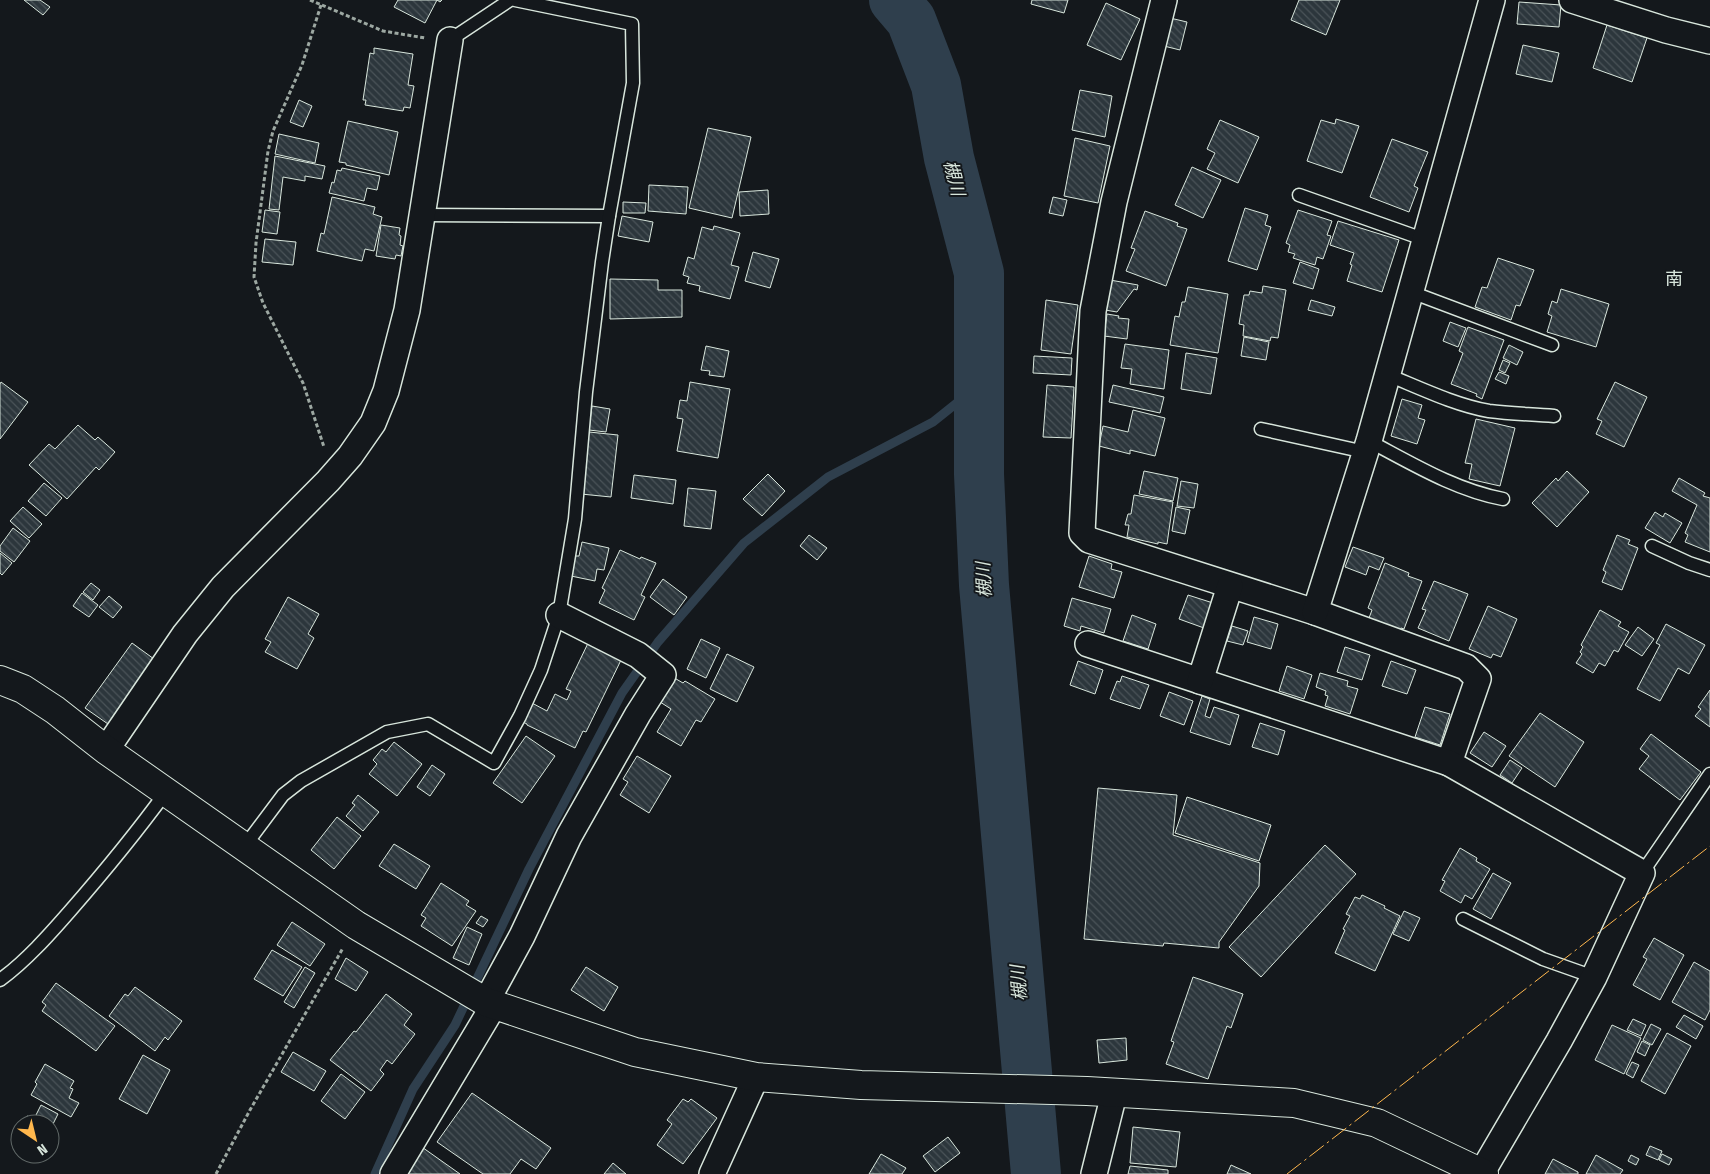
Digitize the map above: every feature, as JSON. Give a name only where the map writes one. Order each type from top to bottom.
[{"type":"street","points":[[1164,0],[1114,202],[1093,311],[1082,533],[1089,540],[1315,612],[1466,667],[1478,679],[1450,763]]},
{"type":"street","points":[[1315,612],[1388,375],[1492,0]]},
{"type":"street","points":[[1572,0],[1666,30],[1710,41]]},
{"type":"street","points":[[106,750],[185,634],[223,587],[328,481],[350,456],[373,423],[386,390],[407,310],[450,40]]},
{"type":"street","points":[[1200,681],[1230,586]]},
{"type":"street","points":[[393,1174],[490,1004],[569,836],[638,714],[663,675],[638,655],[559,615]]},
{"type":"street","points":[[0,680],[22,689],[55,710],[106,750],[356,926],[490,1004],[635,1052],[756,1077],[861,1085],[1087,1091],[1294,1103],[1377,1122],[1482,1174],[1594,977],[1642,873],[1450,763],[1088,644]]},
{"type":"street","points":[[712,1174],[756,1077]]},
{"type":"street","points":[[1094,1174],[1114,1094]]},
{"type":"lane","points":[[450,40],[510,0]]},
{"type":"lane","points":[[244,847],[284,795],[301,781],[386,732],[428,724],[494,763],[520,716],[541,670],[559,615],[574,519],[586,392],[609,216],[633,83],[632,24],[514,0]]},
{"type":"lane","points":[[1299,195],[1426,240]]},
{"type":"lane","points":[[421,215],[609,216]]},
{"type":"lane","points":[[1411,292],[1552,345]]},
{"type":"lane","points":[[1388,375],[1452,400],[1488,410],[1554,416]]},
{"type":"lane","points":[[1261,430],[1367,447],[1419,467],[1484,496],[1503,499]]},
{"type":"lane","points":[[1652,546],[1689,563],[1710,570]]},
{"type":"lane","points":[[1642,873],[1710,774]]},
{"type":"lane","points":[[0,980],[40,943],[83,896],[134,836],[166,792]]},
{"type":"lane","points":[[1463,919],[1543,959],[1594,977]]},
{"type":"path","points":[[310,0],[383,31],[423,38],[450,40]]},
{"type":"path","points":[[320,5],[302,65],[273,131],[268,151],[256,243],[254,277],[263,303],[303,384],[325,452],[328,481]]},
{"type":"path","points":[[216,1174],[250,1110],[356,926]]},
{"type":"building","points":[[24,0],[40,0],[50,7],[43,15]]},
{"type":"building","points":[[398,0],[437,0],[425,23],[394,7]]},
{"type":"building","points":[[1032,0],[1068,0],[1064,13],[1031,4]]},
{"type":"building","points":[[1299,0],[1340,0],[1326,35],[1291,20]]},
{"type":"building","points":[[1519,2],[1561,5],[1559,27],[1517,24]]},
{"type":"building","points":[[1106,3],[1140,19],[1121,60],[1087,45]]},
{"type":"building","points":[[1170,18],[1187,22],[1180,50],[1164,46]]},
{"type":"building","points":[[1607,25],[1647,38],[1632,82],[1593,68]]},
{"type":"building","points":[[1523,45],[1559,53],[1552,82],[1516,74]]},
{"type":"building","points":[[374,48],[413,54],[408,85],[414,86],[410,108],[404,107],[403,111],[365,105],[366,100],[363,100],[370,53],[374,54]]},
{"type":"building","points":[[1080,90],[1112,96],[1105,137],[1072,130]]},
{"type":"building","points":[[299,100],[312,106],[303,127],[290,122]]},
{"type":"building","points":[[1336,119],[1359,126],[1342,173],[1307,161],[1321,120],[1335,124]]},
{"type":"building","points":[[1220,120],[1259,137],[1238,183],[1207,169],[1215,153],[1207,149]]},
{"type":"building","points":[[348,121],[398,132],[389,175],[339,162]]},
{"type":"building","points":[[708,128],[751,137],[732,218],[689,208]]},
{"type":"building","points":[[279,134],[319,143],[315,163],[275,154]]},
{"type":"building","points":[[1075,138],[1110,146],[1098,203],[1064,196]]},
{"type":"building","points":[[1392,139],[1428,152],[1414,186],[1418,188],[1409,212],[1370,197]]},
{"type":"building","points":[[275,156],[325,166],[322,179],[305,176],[305,181],[283,177],[279,210],[269,209]]},
{"type":"building","points":[[1192,167],[1221,180],[1203,218],[1175,205]]},
{"type":"building","points":[[342,168],[380,176],[377,190],[367,188],[364,201],[329,193],[337,170],[341,171]]},
{"type":"building","points":[[649,185],[688,187],[686,214],[648,211]]},
{"type":"building","points":[[768,190],[769,214],[740,216],[739,192]]},
{"type":"building","points":[[332,197],[375,207],[373,214],[382,217],[374,251],[365,249],[362,261],[317,251],[321,233],[324,234]]},
{"type":"building","points":[[1053,197],[1067,200],[1063,216],[1049,213]]},
{"type":"building","points":[[623,202],[646,203],[645,213],[623,213]]},
{"type":"building","points":[[1245,208],[1268,215],[1265,225],[1271,227],[1257,270],[1228,261]]},
{"type":"building","points":[[265,210],[280,212],[277,234],[262,232]]},
{"type":"building","points":[[1298,210],[1332,221],[1327,235],[1331,236],[1323,259],[1317,257],[1315,265],[1293,258],[1295,254],[1288,252],[1290,245],[1286,243]]},
{"type":"building","points":[[1145,211],[1178,223],[1177,226],[1187,229],[1166,286],[1126,271],[1135,249],[1131,248]]},
{"type":"building","points":[[622,216],[653,222],[649,242],[618,236]]},
{"type":"building","points":[[1338,221],[1399,240],[1382,292],[1347,281],[1354,253],[1330,245]]},
{"type":"building","points":[[381,225],[400,228],[400,245],[403,246],[401,256],[396,255],[395,259],[376,256]]},
{"type":"building","points":[[714,226],[740,233],[731,265],[739,267],[730,299],[699,291],[700,286],[687,283],[689,277],[683,275],[688,257],[694,259],[702,227],[713,230]]},
{"type":"building","points":[[265,239],[296,242],[293,265],[262,262]]},
{"type":"building","points":[[753,252],[779,259],[770,288],[745,281]]},
{"type":"building","points":[[1498,258],[1534,270],[1520,306],[1516,305],[1511,320],[1475,307],[1482,287],[1487,288]]},
{"type":"building","points":[[1300,262],[1319,269],[1313,289],[1293,283]]},
{"type":"building","points":[[610,279],[658,280],[658,290],[682,290],[682,317],[610,319]]},
{"type":"building","points":[[1110,280],[1138,285],[1137,290],[1134,289],[1117,312],[1105,310]]},
{"type":"building","points":[[1263,286],[1286,290],[1278,338],[1271,337],[1270,341],[1243,336],[1244,325],[1239,324],[1244,295],[1249,295],[1250,291],[1262,293]]},
{"type":"building","points":[[1188,287],[1228,294],[1218,353],[1170,345],[1175,316],[1179,317]]},
{"type":"building","points":[[1561,289],[1609,304],[1596,347],[1547,332],[1552,316],[1548,314],[1552,301],[1557,303]]},
{"type":"building","points":[[1046,300],[1078,305],[1071,354],[1041,350]]},
{"type":"building","points":[[1311,300],[1335,307],[1332,316],[1308,310]]},
{"type":"building","points":[[1107,314],[1129,319],[1127,339],[1104,336]]},
{"type":"building","points":[[1450,322],[1466,328],[1458,347],[1443,341]]},
{"type":"building","points":[[1468,327],[1504,340],[1482,399],[1476,396],[1477,394],[1451,384],[1463,353],[1459,351]]},
{"type":"building","points":[[1244,337],[1269,342],[1266,360],[1241,356]]},
{"type":"building","points":[[1125,344],[1169,350],[1164,389],[1130,384],[1132,369],[1121,368]]},
{"type":"building","points":[[1509,345],[1523,352],[1517,365],[1503,358]]},
{"type":"building","points":[[706,346],[729,351],[724,377],[709,375],[710,371],[701,370]]},
{"type":"building","points":[[1186,353],[1217,358],[1211,394],[1181,389]]},
{"type":"building","points":[[1034,356],[1072,358],[1071,375],[1033,373]]},
{"type":"building","points":[[1503,360],[1510,363],[1505,373],[1499,370]]},
{"type":"building","points":[[1499,372],[1509,376],[1506,384],[1495,379]]},
{"type":"building","points":[[1,382],[28,402],[0,439],[0,384]]},
{"type":"building","points":[[690,382],[730,389],[718,458],[677,451],[683,419],[677,418],[680,400],[687,401]]},
{"type":"building","points":[[1615,382],[1647,397],[1624,447],[1596,434],[1602,421],[1597,419]]},
{"type":"building","points":[[1047,385],[1074,387],[1071,438],[1043,437]]},
{"type":"building","points":[[1113,385],[1164,397],[1160,413],[1109,402]]},
{"type":"building","points":[[1402,399],[1422,405],[1418,418],[1425,420],[1417,444],[1391,436]]},
{"type":"building","points":[[592,406],[610,409],[606,432],[589,430]]},
{"type":"building","points":[[1133,410],[1165,418],[1155,456],[1130,450],[1130,454],[1099,446],[1103,426],[1128,432]]},
{"type":"building","points":[[1476,419],[1515,428],[1500,486],[1469,479],[1472,464],[1465,463]]},
{"type":"building","points":[[78,425],[95,440],[98,437],[115,452],[99,470],[96,467],[67,499],[29,465],[49,444],[55,449]]},
{"type":"building","points":[[589,432],[618,435],[611,497],[581,494]]},
{"type":"building","points":[[1144,471],[1178,478],[1173,501],[1139,494]]},
{"type":"building","points":[[1567,471],[1589,492],[1557,527],[1532,503],[1556,478],[1558,481]]},
{"type":"building","points":[[768,474],[785,491],[762,516],[743,499]]},
{"type":"building","points":[[634,475],[676,480],[673,504],[631,498]]},
{"type":"building","points":[[1679,478],[1705,493],[1703,496],[1710,498],[1710,552],[1685,542],[1688,535],[1685,533],[1697,505],[1672,491]]},
{"type":"building","points":[[1181,481],[1198,484],[1194,508],[1177,506]]},
{"type":"building","points":[[44,483],[62,498],[46,516],[28,501]]},
{"type":"building","points":[[688,488],[716,491],[711,529],[684,526]]},
{"type":"building","points":[[1134,495],[1173,502],[1167,544],[1158,542],[1158,544],[1127,537],[1129,525],[1125,525],[1128,514],[1131,514]]},
{"type":"building","points":[[23,507],[42,524],[29,538],[10,521]]},
{"type":"building","points":[[1176,507],[1190,510],[1185,534],[1172,531]]},
{"type":"building","points":[[1655,512],[1663,517],[1665,513],[1682,523],[1670,543],[1645,528]]},
{"type":"building","points":[[13,528],[30,541],[14,562],[0,551],[0,546]]},
{"type":"building","points":[[809,535],[827,548],[817,560],[800,546]]},
{"type":"building","points":[[1617,535],[1630,540],[1628,544],[1638,548],[1622,590],[1602,582],[1606,572],[1603,570]]},
{"type":"building","points":[[582,542],[609,548],[604,570],[597,569],[595,581],[571,576],[575,556],[579,556]]},
{"type":"building","points":[[1353,547],[1384,558],[1379,570],[1369,566],[1366,575],[1345,567]]},
{"type":"building","points":[[620,550],[640,559],[641,557],[656,563],[641,595],[645,597],[634,620],[599,603],[605,590],[602,588]]},
{"type":"building","points":[[0,553],[12,563],[2,575],[0,573]]},
{"type":"building","points":[[1089,556],[1112,564],[1111,569],[1122,572],[1114,598],[1079,587]]},
{"type":"building","points":[[1385,563],[1409,573],[1408,576],[1422,581],[1404,629],[1401,628],[1400,630],[1369,618],[1372,610],[1368,608]]},
{"type":"building","points":[[663,579],[687,597],[674,615],[650,597]]},
{"type":"building","points":[[1434,581],[1468,594],[1449,641],[1418,628],[1426,610],[1422,609]]},
{"type":"building","points":[[91,583],[100,590],[93,600],[83,592]]},
{"type":"building","points":[[82,593],[98,605],[89,617],[73,606]]},
{"type":"building","points":[[1188,595],[1213,603],[1204,628],[1179,619]]},
{"type":"building","points":[[109,596],[122,607],[113,618],[99,607]]},
{"type":"building","points":[[288,597],[319,614],[308,634],[314,638],[297,669],[265,652],[271,642],[265,639]]},
{"type":"building","points":[[1072,598],[1111,609],[1104,633],[1081,626],[1080,631],[1064,626]]},
{"type":"building","points":[[1488,606],[1517,619],[1501,657],[1493,654],[1491,658],[1469,649]]},
{"type":"building","points":[[1600,610],[1621,622],[1618,626],[1629,632],[1618,652],[1614,650],[1605,666],[1599,663],[1593,673],[1576,663],[1582,654],[1580,652],[1583,647],[1581,645]]},
{"type":"building","points":[[1132,615],[1156,624],[1148,649],[1123,641]]},
{"type":"building","points":[[1254,617],[1278,624],[1271,649],[1247,642]]},
{"type":"building","points":[[1666,624],[1705,645],[1689,674],[1678,668],[1660,701],[1637,689],[1660,645],[1656,643]]},
{"type":"building","points":[[1232,626],[1248,631],[1243,645],[1227,641]]},
{"type":"building","points":[[1638,627],[1654,639],[1642,656],[1625,645]]},
{"type":"building","points":[[590,639],[623,656],[586,732],[583,731],[575,748],[521,721],[530,702],[547,711],[555,694],[567,700],[571,691],[566,689]]},
{"type":"building","points":[[701,639],[720,648],[706,678],[687,669]]},
{"type":"building","points":[[132,643],[154,659],[108,724],[85,708]]},
{"type":"building","points":[[1345,647],[1370,655],[1362,680],[1337,672]]},
{"type":"building","points":[[727,654],[754,667],[737,702],[710,689]]},
{"type":"building","points":[[1078,661],[1103,670],[1095,694],[1070,685]]},
{"type":"building","points":[[1391,661],[1416,670],[1407,694],[1382,686]]},
{"type":"building","points":[[1287,666],[1312,675],[1304,699],[1279,691]]},
{"type":"building","points":[[1320,673],[1348,681],[1347,686],[1358,689],[1350,714],[1325,706],[1328,696],[1325,695],[1326,691],[1316,687]]},
{"type":"building","points":[[671,676],[683,683],[685,681],[715,699],[701,722],[696,720],[681,746],[657,732],[671,709],[657,700]]},
{"type":"building","points":[[1122,676],[1149,685],[1140,709],[1110,699],[1117,681],[1120,682]]},
{"type":"building","points":[[1710,690],[1710,727],[1695,716],[1701,709],[1698,707]]},
{"type":"building","points":[[1169,692],[1193,701],[1184,725],[1160,716]]},
{"type":"building","points":[[1202,696],[1210,699],[1205,716],[1210,718],[1214,707],[1239,715],[1230,745],[1190,732]]},
{"type":"building","points":[[1425,707],[1450,714],[1440,745],[1415,737]]},
{"type":"building","points":[[1540,713],[1584,742],[1555,787],[1509,756]]},
{"type":"building","points":[[1260,723],[1285,731],[1278,755],[1252,747]]},
{"type":"building","points":[[1484,732],[1506,746],[1492,767],[1470,753]]},
{"type":"building","points":[[1651,734],[1701,772],[1680,800],[1639,769],[1649,756],[1640,749]]},
{"type":"building","points":[[526,736],[555,756],[522,803],[493,783]]},
{"type":"building","points":[[394,742],[422,764],[397,796],[369,774],[377,764],[373,760],[382,749],[386,752]]},
{"type":"building","points":[[637,756],[671,776],[649,813],[620,795],[628,782],[623,779]]},
{"type":"building","points":[[1510,760],[1522,768],[1512,783],[1500,775]]},
{"type":"building","points":[[432,765],[445,774],[430,796],[417,787]]},
{"type":"building","points":[[1098,788],[1177,795],[1173,835],[1260,863],[1259,886],[1219,942],[1219,948],[1164,943],[1163,946],[1084,939]]},
{"type":"building","points":[[358,795],[379,812],[363,831],[346,816],[355,805],[352,803]]},
{"type":"building","points":[[1187,797],[1271,825],[1259,861],[1175,833]]},
{"type":"building","points":[[337,817],[361,836],[334,869],[311,850]]},
{"type":"building","points":[[394,844],[430,866],[416,889],[379,866]]},
{"type":"building","points":[[1325,845],[1356,874],[1261,977],[1229,947]]},
{"type":"building","points":[[1460,848],[1477,858],[1476,861],[1490,869],[1472,899],[1465,895],[1461,903],[1440,891],[1445,881],[1442,880]]},
{"type":"building","points":[[1493,873],[1511,883],[1491,919],[1473,909]]},
{"type":"building","points":[[441,883],[469,901],[466,905],[476,911],[452,946],[421,926],[426,918],[421,915]]},
{"type":"building","points":[[1362,895],[1400,916],[1375,971],[1335,953],[1345,930],[1343,929],[1350,916],[1346,914],[1355,897],[1360,899]]},
{"type":"building","points":[[1404,911],[1420,918],[1409,941],[1393,934]]},
{"type":"building","points":[[481,916],[488,920],[483,927],[476,923]]},
{"type":"building","points":[[292,922],[325,944],[310,966],[277,945]]},
{"type":"building","points":[[467,927],[482,934],[469,965],[453,958]]},
{"type":"building","points":[[1654,938],[1684,955],[1660,1000],[1633,985],[1647,959],[1643,957]]},
{"type":"building","points":[[272,950],[302,967],[283,996],[254,979]]},
{"type":"building","points":[[346,958],[368,972],[356,991],[335,979]]},
{"type":"building","points":[[1694,962],[1710,971],[1710,1010],[1705,1020],[1672,1002]]},
{"type":"building","points":[[305,967],[315,973],[294,1008],[284,1002]]},
{"type":"building","points":[[586,967],[618,987],[604,1011],[571,990]]},
{"type":"building","points":[[1193,977],[1243,994],[1231,1028],[1227,1026],[1208,1079],[1166,1064],[1174,1042],[1171,1041]]},
{"type":"building","points":[[56,983],[115,1026],[96,1051],[42,1011],[46,1005],[42,1002]]},
{"type":"building","points":[[135,987],[182,1021],[168,1040],[165,1037],[155,1051],[109,1016],[125,994],[128,996]]},
{"type":"building","points":[[386,994],[412,1014],[404,1025],[415,1034],[392,1064],[387,1060],[380,1070],[384,1074],[371,1091],[330,1060],[354,1031],[356,1032]]},
{"type":"building","points":[[1684,1015],[1703,1026],[1696,1039],[1676,1027]]},
{"type":"building","points":[[1633,1019],[1646,1025],[1641,1036],[1627,1030]]},
{"type":"building","points":[[1651,1024],[1661,1029],[1652,1045],[1643,1040]]},
{"type":"building","points":[[1612,1025],[1641,1038],[1624,1074],[1595,1060]]},
{"type":"building","points":[[1667,1033],[1691,1046],[1665,1094],[1641,1081]]},
{"type":"building","points":[[1126,1038],[1127,1060],[1099,1063],[1097,1040]]},
{"type":"building","points":[[1642,1041],[1650,1045],[1645,1056],[1637,1052]]},
{"type":"building","points":[[293,1052],[326,1071],[314,1091],[281,1072]]},
{"type":"building","points":[[143,1055],[170,1070],[147,1114],[119,1099]]},
{"type":"building","points":[[1632,1062],[1639,1065],[1633,1078],[1626,1074]]},
{"type":"building","points":[[45,1064],[74,1081],[70,1088],[73,1089],[69,1098],[79,1103],[71,1117],[31,1095],[37,1084],[35,1082]]},
{"type":"building","points":[[341,1074],[365,1092],[345,1119],[321,1101]]},
{"type":"building","points":[[472,1093],[551,1148],[536,1169],[521,1159],[510,1174],[483,1174],[437,1142]]},
{"type":"building","points":[[683,1099],[688,1102],[691,1099],[717,1118],[683,1164],[657,1145],[672,1124],[667,1120]]},
{"type":"building","points":[[41,1105],[58,1114],[36,1114]]},
{"type":"building","points":[[1133,1127],[1180,1132],[1176,1167],[1130,1163]]},
{"type":"building","points":[[948,1137],[960,1153],[935,1172],[923,1156]]},
{"type":"building","points":[[419,1145],[460,1174],[398,1174]]},
{"type":"building","points":[[1650,1146],[1662,1151],[1658,1160],[1646,1155]]},
{"type":"building","points":[[881,1154],[906,1168],[902,1174],[869,1174]]},
{"type":"building","points":[[1662,1154],[1672,1159],[1669,1165],[1659,1160]]},
{"type":"building","points":[[1596,1155],[1623,1170],[1620,1174],[1586,1174]]},
{"type":"building","points":[[1631,1155],[1639,1159],[1636,1165],[1628,1161]]},
{"type":"building","points":[[1553,1159],[1578,1172],[1578,1174],[1545,1174]]},
{"type":"building","points":[[613,1163],[626,1174],[604,1174]]},
{"type":"building","points":[[1231,1165],[1251,1174],[1227,1174]]},
{"type":"building","points":[[1130,1166],[1168,1170],[1168,1174],[1128,1174]]},
{"type":"waterway","name":"槻川","points":[[894,0],[911,20],[936,85],[949,158],[979,273],[979,474],[984,585],[1036,1174]]},
{"type":"waterway","points":[[375,1174],[413,1089],[455,1025],[529,869],[622,693],[658,642],[744,543],[828,477],[933,422],[978,386]]},
{"type":"power","points":[[1287,1174],[1710,846]]},
{"type":"district","name":"南","points":[[1674,279]]}]
